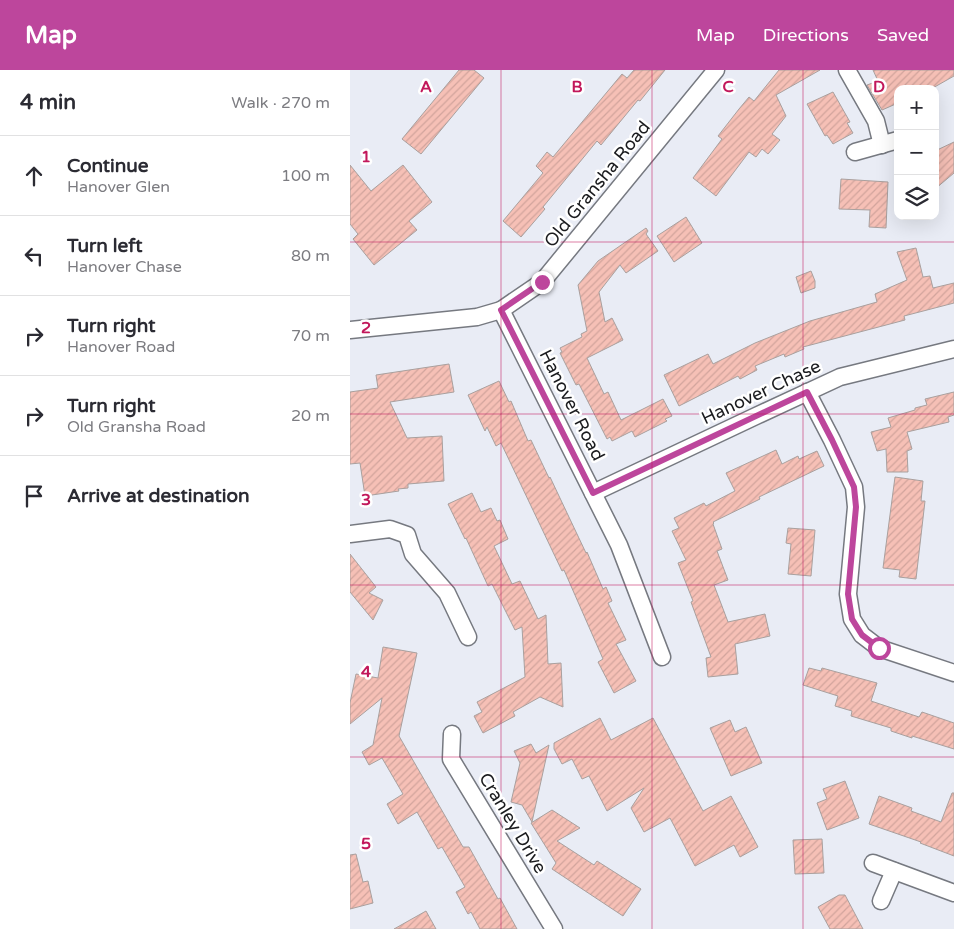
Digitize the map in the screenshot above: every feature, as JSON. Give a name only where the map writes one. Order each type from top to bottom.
[{"type":"street","name":"Old Gransha Road","points":[[350,330],[477,317],[501,310],[542,282],[716,70]]},
{"type":"street","points":[[847,70],[890,142],[856,152]]},
{"type":"street","name":"Hanover Road","points":[[501,310],[619,545],[662,658]]},
{"type":"street","name":"Hanover Chase","points":[[593,493],[840,377],[954,349]]},
{"type":"street","points":[[807,392],[854,487],[856,507],[848,594],[852,619],[862,635],[879,648],[954,673]]},
{"type":"street","points":[[350,534],[390,529],[407,535],[413,554],[447,594],[468,637]]},
{"type":"street","name":"Cranley Drive","points":[[452,734],[451,758],[554,929]]},
{"type":"street","points":[[873,863],[954,893]]},
{"type":"street","points":[[881,901],[894,871]]},
{"type":"building","points":[[459,70],[474,70],[484,78],[421,154],[402,139]]},
{"type":"building","points":[[634,70],[665,70],[601,145],[597,141],[521,237],[503,221],[543,173],[536,166],[547,152],[553,157],[622,74],[627,78]]},
{"type":"building","points":[[779,70],[820,70],[776,95],[786,116],[772,134],[780,140],[768,154],[762,149],[756,157],[749,152],[716,196],[693,178],[722,139],[718,136],[739,109],[749,97],[754,101]]},
{"type":"building","points":[[873,70],[954,70],[954,76],[938,85],[894,85],[894,105],[882,110],[867,85],[878,81]]},
{"type":"building","points":[[833,92],[850,122],[847,123],[853,133],[833,144],[827,135],[825,136],[807,104]]},
{"type":"building","points":[[954,142],[954,173],[939,186],[939,175],[939,149]]},
{"type":"building","points":[[350,165],[371,191],[403,165],[432,202],[409,221],[417,230],[374,265],[353,239],[358,234],[350,224]]},
{"type":"building","points":[[841,179],[888,182],[886,228],[869,227],[870,210],[839,209]]},
{"type":"building","points":[[686,217],[702,243],[674,262],[657,236]]},
{"type":"building","points":[[646,228],[648,231],[646,234],[658,251],[626,273],[620,265],[599,292],[605,322],[612,318],[623,340],[587,358],[604,394],[608,392],[621,420],[663,399],[672,416],[665,419],[667,421],[635,437],[632,431],[612,441],[610,437],[607,439],[579,384],[576,385],[560,353],[562,352],[560,348],[582,337],[581,334],[587,331],[578,285],[598,261]]},
{"type":"building","points":[[916,248],[923,277],[930,276],[933,288],[954,283],[954,303],[904,316],[905,320],[803,347],[804,349],[785,357],[784,354],[755,366],[757,370],[740,379],[738,376],[679,406],[664,375],[708,354],[713,364],[755,343],[810,321],[877,302],[875,294],[907,280],[897,252]]},
{"type":"building","points":[[811,271],[815,281],[815,288],[801,293],[796,277]]},
{"type":"building","points":[[449,364],[454,392],[390,402],[407,438],[442,436],[444,481],[408,484],[408,488],[398,489],[399,491],[365,496],[360,463],[350,464],[350,392],[378,388],[376,375]]},
{"type":"building","points":[[499,381],[509,402],[511,401],[528,441],[531,440],[550,477],[603,589],[606,587],[612,601],[608,603],[626,640],[616,644],[636,681],[614,693],[598,662],[603,659],[564,570],[562,571],[501,443],[496,446],[487,427],[485,431],[468,395]]},
{"type":"building","points":[[954,392],[954,415],[948,417],[949,422],[907,432],[912,449],[907,451],[908,472],[887,472],[886,449],[877,451],[871,432],[891,427],[888,418],[927,405],[925,399]]},
{"type":"building","points":[[776,450],[782,464],[798,456],[799,459],[817,451],[824,466],[759,497],[760,499],[713,522],[722,549],[717,551],[728,580],[714,585],[728,622],[765,614],[770,636],[735,644],[738,674],[708,677],[706,658],[711,657],[691,602],[693,601],[678,563],[686,560],[672,531],[679,528],[674,518],[704,503],[706,506],[735,491],[726,473]]},
{"type":"building","points":[[895,477],[923,481],[921,501],[925,501],[916,579],[899,577],[900,570],[883,568]]},
{"type":"building","points":[[472,493],[481,512],[491,508],[497,521],[500,520],[508,539],[494,546],[512,584],[520,581],[538,619],[546,615],[548,664],[561,663],[563,707],[540,697],[513,712],[515,716],[483,733],[474,716],[482,712],[477,702],[525,677],[522,627],[515,630],[492,584],[488,586],[448,504]]},
{"type":"building","points":[[788,528],[815,530],[811,576],[788,574],[791,544],[786,543]]},
{"type":"building","points":[[350,554],[376,587],[369,593],[383,600],[373,620],[350,592]]},
{"type":"building","points":[[383,647],[417,653],[399,736],[463,847],[469,847],[517,929],[480,929],[471,912],[468,914],[456,892],[465,887],[442,847],[438,849],[417,812],[398,824],[387,804],[403,794],[382,758],[369,765],[362,752],[373,745],[382,698],[350,724],[350,703],[356,674],[378,678]]},
{"type":"building","points":[[809,668],[821,671],[822,668],[877,683],[871,701],[919,717],[922,712],[954,723],[954,749],[912,736],[912,738],[891,731],[891,728],[851,716],[852,711],[835,706],[838,696],[803,685]]},
{"type":"building","points":[[600,718],[611,740],[653,718],[703,811],[731,796],[758,847],[740,857],[734,845],[695,866],[670,818],[644,832],[631,808],[644,788],[607,811],[589,776],[582,779],[572,759],[562,764],[554,749],[554,743]]},
{"type":"building","points":[[730,720],[735,732],[746,727],[762,763],[731,776],[710,728]]},
{"type":"building","points":[[531,744],[536,753],[549,745],[532,822],[522,805],[511,802],[520,763],[514,751]]},
{"type":"building","points":[[845,781],[859,818],[827,830],[817,803],[827,799],[823,789]]},
{"type":"building","points":[[952,793],[954,793],[954,856],[869,824],[879,796],[912,808],[911,811],[941,822]]},
{"type":"building","points":[[552,810],[580,828],[557,841],[594,865],[597,861],[641,889],[623,916],[552,869],[556,863],[531,823]]},
{"type":"building","points":[[822,839],[824,873],[795,874],[793,840]]},
{"type":"building","points":[[356,854],[363,882],[368,881],[373,903],[350,909],[350,855]]},
{"type":"building","points":[[839,895],[845,895],[863,929],[830,929],[818,907]]},
{"type":"building","points":[[426,911],[436,929],[394,929]]},
{"type":"route","points":[[542,282],[501,310],[593,493],[807,392],[854,487],[856,507],[848,594],[852,619],[862,635],[879,648]]}]
